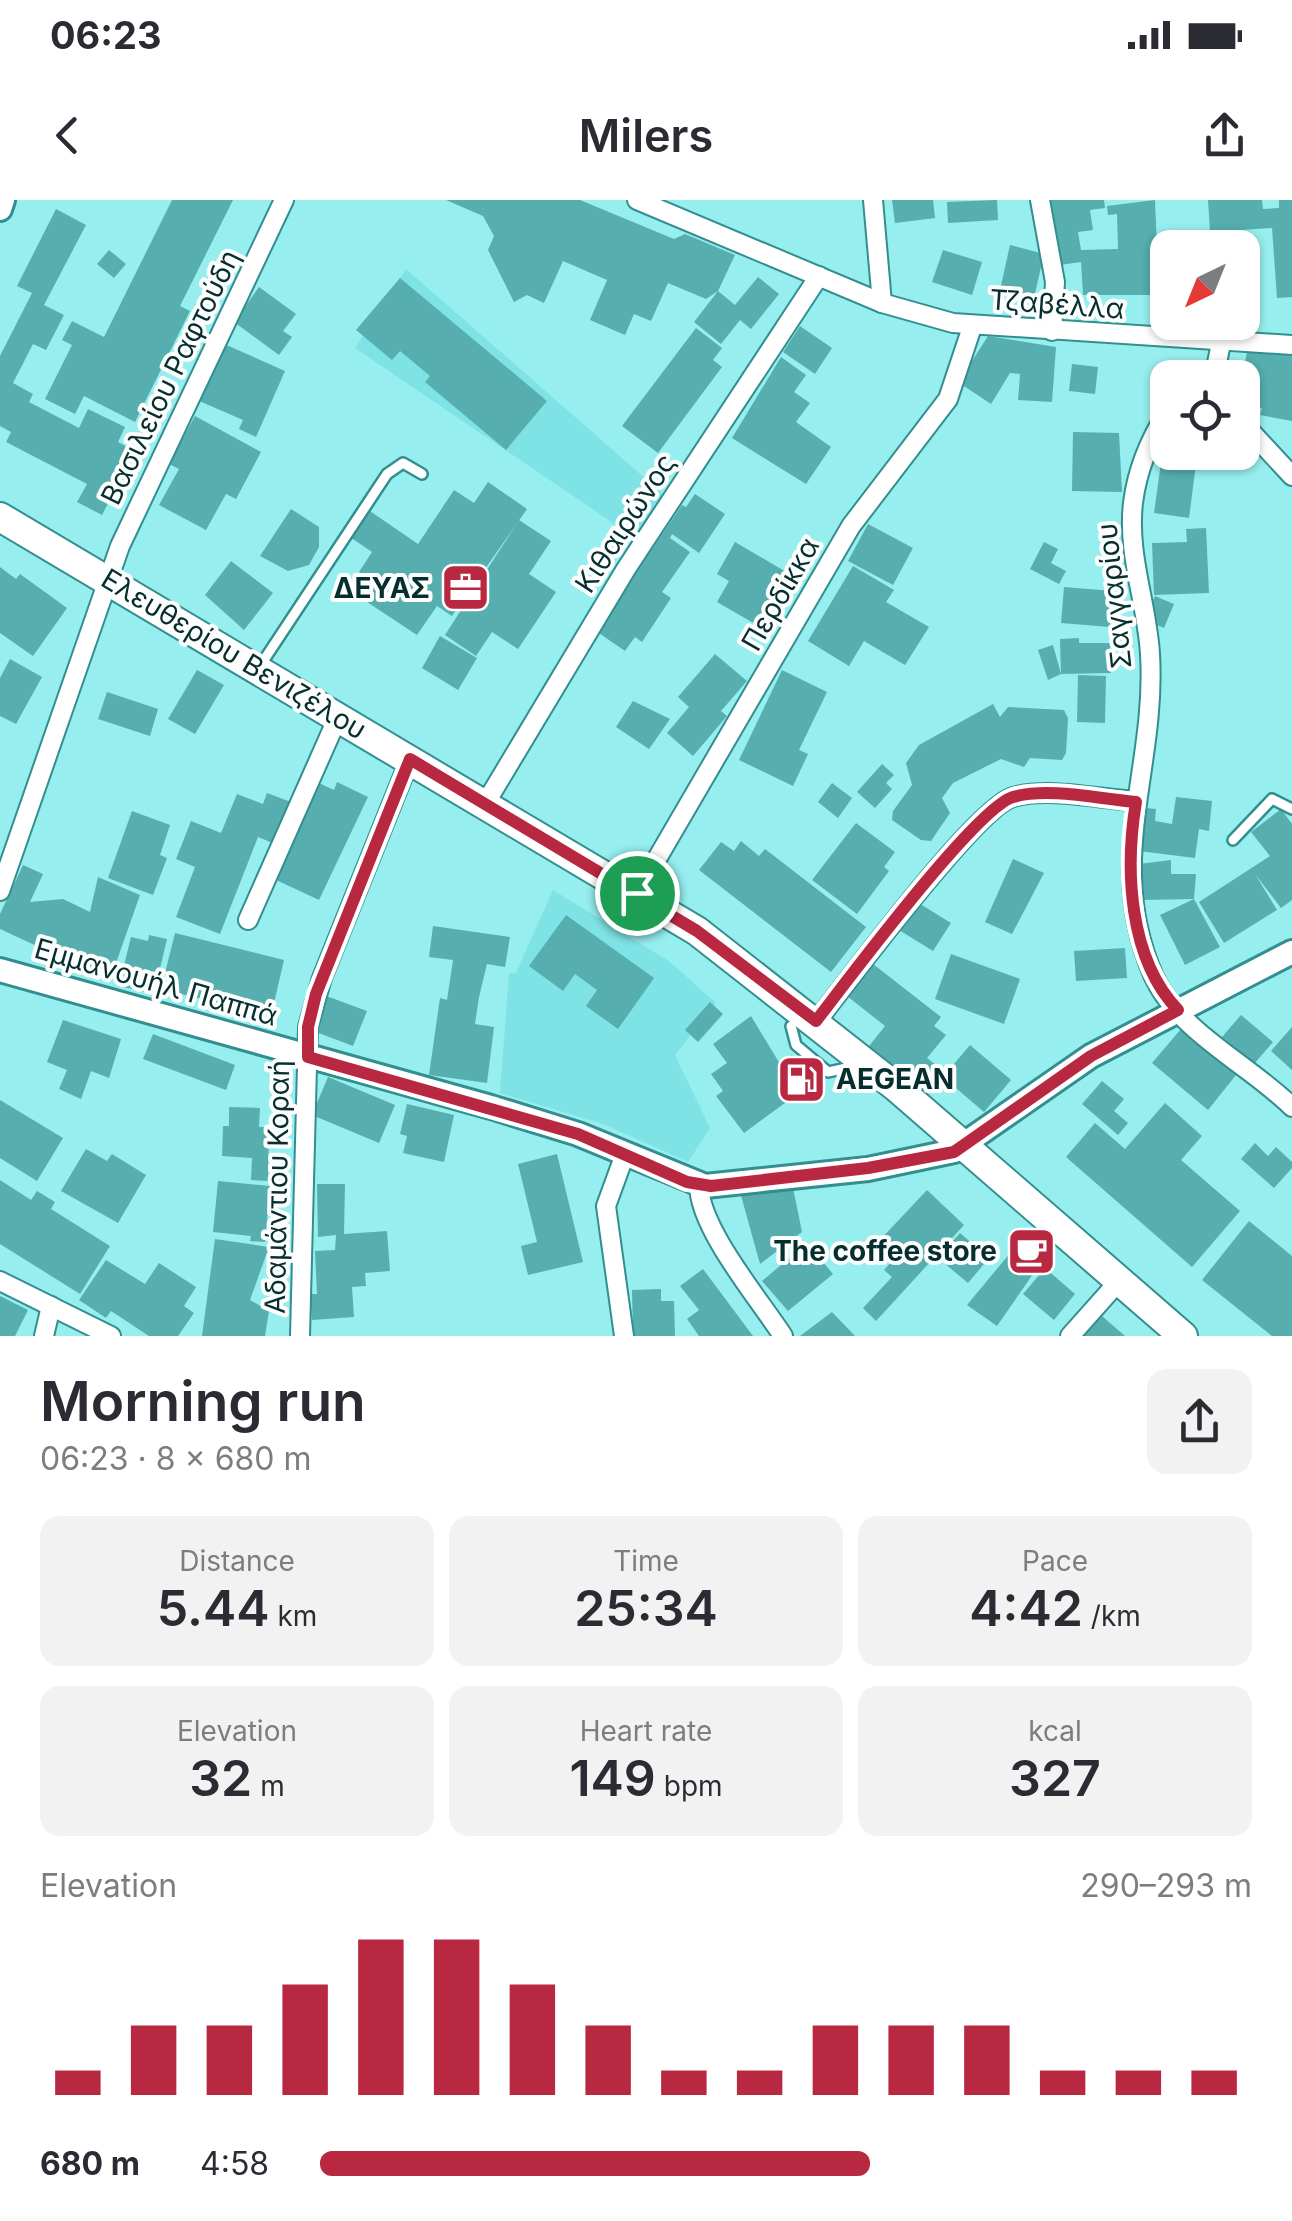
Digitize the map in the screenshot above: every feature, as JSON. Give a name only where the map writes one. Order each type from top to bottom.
[{"type":"main road","name":"Ελευθερίου Βενιζέλου","points":[[0,517],[637,893],[708,939],[804,1023],[966,1146],[1183,1336]]},
{"type":"street","points":[[0,209],[3,200]]},
{"type":"street","name":"Βασιλείου Ραφτούδη","points":[[0,891],[108,578],[149,480],[284,200]]},
{"type":"street","name":"Τζαβέλλα","points":[[636,200],[882,302],[972,326],[1292,346]]},
{"type":"street","points":[[874,200],[882,302]]},
{"type":"street","points":[[1040,200],[1055,282],[1052,331]]},
{"type":"street","name":"Κιθαιρώνος","points":[[485,804],[626,568],[819,276]]},
{"type":"street","name":"Περδίκκα","points":[[637,893],[852,526],[948,398],[972,326]]},
{"type":"street","points":[[1218,360],[1221,343]]},
{"type":"street","points":[[1260,441],[1292,476]]},
{"type":"street","name":"Σαγγαρίου","points":[[1150,446],[1140,466],[1132,506],[1135,581],[1150,652],[1148,731],[1129,864],[1137,916],[1154,977],[1178,1010],[1292,1107]]},
{"type":"street","points":[[248,920],[338,717]]},
{"type":"street","name":"Αδαμάντιου Κοραή","points":[[300,1336],[308,1027],[316,994],[410,759]]},
{"type":"street","points":[[804,1023],[1003,802],[1036,795],[1136,802]]},
{"type":"street","points":[[783,1336],[714,1229],[700,1199],[699,1186],[885,1166],[966,1146],[1076,1066],[1292,952]]},
{"type":"street","name":"Εμμανουήλ Παππά","points":[[0,970],[491,1107],[625,1154],[699,1186]]},
{"type":"street","points":[[624,1336],[606,1206],[625,1154]]},
{"type":"street","points":[[0,1281],[111,1336]]},
{"type":"street","points":[[1070,1336],[1120,1281]]},
{"type":"street","points":[[44,1336],[51,1306]]},
{"type":"lane","points":[[258,668],[387,474],[403,463],[422,474]]},
{"type":"lane","points":[[1233,840],[1272,799],[1292,809]]},
{"type":"lane","points":[[804,1023],[796,1045],[828,1072],[847,1068]]},
{"type":"shaded area","points":[[406,269],[663,494],[635,538],[355,348]]},
{"type":"shaded area","points":[[553,890],[669,961],[716,1003],[675,1055],[710,1128],[688,1162],[603,1124],[500,1093],[509,973],[516,973]]},
{"type":"building","points":[[172,200],[233,200],[180,306],[190,311],[135,422],[84,396],[75,414],[45,399],[72,345],[62,340],[72,321],[104,337]]},
{"type":"building","points":[[446,200],[580,200],[674,239],[685,234],[735,255],[718,291],[706,299],[668,283],[651,321],[634,314],[625,335],[590,320],[607,280],[563,261],[544,303],[527,295],[514,302],[488,250],[494,236],[483,216]]},
{"type":"building","points":[[892,200],[933,200],[935,218],[895,223]]},
{"type":"building","points":[[997,200],[998,220],[948,223],[947,202]]},
{"type":"building","points":[[1050,200],[1104,200],[1105,208],[1090,210],[1093,230],[1078,232],[1081,250],[1118,249],[1117,214],[1108,215],[1107,206],[1155,200],[1156,230],[1150,230],[1150,295],[1083,295],[1081,262],[1060,265]]},
{"type":"building","points":[[1208,200],[1262,200],[1263,209],[1279,208],[1279,200],[1292,200],[1292,297],[1277,298],[1272,228],[1210,230]]},
{"type":"building","points":[[56,209],[86,225],[44,305],[64,315],[46,350],[33,344],[13,383],[33,394],[29,402],[79,428],[88,409],[125,427],[118,442],[135,451],[102,515],[77,502],[87,484],[6,442],[11,432],[0,426],[0,356],[32,293],[17,286]]},
{"type":"building","points":[[1010,245],[1044,254],[1034,298],[1000,290]]},
{"type":"building","points":[[109,250],[126,264],[114,278],[97,264]]},
{"type":"building","points":[[943,250],[982,262],[972,295],[932,282]]},
{"type":"building","points":[[758,277],[779,294],[751,329],[740,320],[721,344],[694,322],[718,291],[735,305]]},
{"type":"building","points":[[400,278],[547,401],[506,450],[425,382],[430,376],[400,351],[392,360],[356,330]]},
{"type":"building","points":[[259,287],[296,314],[283,331],[292,337],[279,355],[234,322]]},
{"type":"building","points":[[800,326],[832,348],[815,374],[783,352]]},
{"type":"building","points":[[696,328],[722,348],[713,360],[722,367],[658,453],[622,426]]},
{"type":"building","points":[[988,336],[1056,347],[1052,402],[1018,400],[1020,374],[1010,373],[991,404],[964,386],[965,372]]},
{"type":"building","points":[[222,343],[285,371],[256,437],[239,429],[243,420],[197,400]]},
{"type":"building","points":[[1248,347],[1292,356],[1292,421],[1260,415],[1260,360],[1245,360]]},
{"type":"building","points":[[781,357],[806,375],[794,392],[810,403],[796,422],[831,447],[806,484],[732,438]]},
{"type":"building","points":[[1072,364],[1098,367],[1095,394],[1069,391]]},
{"type":"building","points":[[195,416],[261,452],[236,499],[226,494],[206,530],[159,505],[179,469],[169,464]]},
{"type":"building","points":[[1073,432],[1119,433],[1122,492],[1072,491]]},
{"type":"building","points":[[1160,470],[1195,470],[1189,518],[1154,513]]},
{"type":"building","points":[[488,482],[527,509],[452,616],[437,606],[417,635],[364,600],[375,584],[359,572],[372,552],[347,535],[364,507],[418,544],[454,490],[474,503]]},
{"type":"building","points":[[695,494],[725,514],[699,553],[672,534],[670,538],[690,552],[662,592],[671,598],[642,642],[635,637],[625,651],[596,631],[682,505],[686,507]]},
{"type":"building","points":[[291,509],[319,527],[319,547],[309,565],[288,571],[260,556]]},
{"type":"building","points":[[519,520],[551,541],[529,574],[556,592],[518,649],[492,632],[476,656],[445,635]]},
{"type":"building","points":[[868,524],[913,548],[893,585],[848,561]]},
{"type":"building","points":[[1206,528],[1209,593],[1154,595],[1152,543],[1187,542],[1186,529]]},
{"type":"building","points":[[735,542],[793,576],[762,628],[717,602],[729,581],[717,574]]},
{"type":"building","points":[[1044,542],[1058,549],[1051,563],[1066,571],[1059,584],[1030,569]]},
{"type":"building","points":[[231,561],[273,593],[244,630],[205,595]]},
{"type":"building","points":[[853,566],[894,590],[886,602],[929,627],[905,665],[864,641],[849,666],[808,641]]},
{"type":"building","points":[[0,567],[16,579],[20,574],[67,608],[33,656],[0,633]]},
{"type":"building","points":[[1064,587],[1113,591],[1110,627],[1061,623]]},
{"type":"building","points":[[1155,596],[1174,604],[1164,628],[1145,620]]},
{"type":"building","points":[[440,636],[477,658],[458,690],[422,668]]},
{"type":"building","points":[[1079,638],[1079,643],[1110,643],[1111,673],[1061,674],[1060,639]]},
{"type":"building","points":[[1053,645],[1061,674],[1048,680],[1038,650]]},
{"type":"building","points":[[715,654],[747,681],[721,711],[727,716],[693,756],[667,733],[689,707],[678,697]]},
{"type":"building","points":[[10,659],[42,677],[16,724],[0,716],[0,678]]},
{"type":"building","points":[[197,670],[224,685],[195,734],[168,719]]},
{"type":"building","points":[[782,670],[827,692],[799,750],[808,754],[793,786],[739,760]]},
{"type":"building","points":[[1078,675],[1106,676],[1105,723],[1077,722]]},
{"type":"building","points":[[107,692],[158,709],[150,736],[98,719]]},
{"type":"building","points":[[633,701],[670,719],[649,749],[616,727]]},
{"type":"building","points":[[993,704],[1000,717],[1008,707],[1064,710],[1068,718],[1066,753],[1062,760],[1030,758],[1024,767],[1001,759],[953,783],[942,798],[950,813],[931,841],[921,840],[892,820],[893,811],[912,785],[906,763],[919,745]]},
{"type":"building","points":[[882,764],[894,775],[886,783],[892,789],[875,808],[857,792]]},
{"type":"building","points":[[337,782],[368,797],[319,900],[274,879],[319,783],[334,790]]},
{"type":"building","points":[[832,783],[852,798],[838,818],[818,802]]},
{"type":"building","points":[[267,793],[291,802],[275,844],[258,837],[220,934],[176,917],[195,867],[176,859],[191,821],[221,833],[237,794],[263,804]]},
{"type":"building","points":[[1176,797],[1212,801],[1209,831],[1199,829],[1195,858],[1131,850],[1136,807],[1156,809],[1155,821],[1172,824]]},
{"type":"building","points":[[1281,809],[1292,824],[1292,900],[1281,908],[1255,874],[1277,910],[1224,943],[1199,902],[1270,856],[1251,832]]},
{"type":"building","points":[[132,811],[170,825],[160,855],[167,858],[153,895],[108,878]]},
{"type":"building","points":[[856,823],[895,852],[884,867],[889,871],[857,914],[812,880]]},
{"type":"building","points":[[741,841],[759,856],[765,849],[866,927],[831,972],[699,870],[721,842],[734,851]]},
{"type":"building","points":[[1013,859],[1044,873],[1012,934],[985,922]]},
{"type":"building","points":[[1171,860],[1171,874],[1196,874],[1194,899],[1141,900],[1139,864]]},
{"type":"building","points":[[23,865],[43,874],[30,902],[63,899],[90,912],[98,877],[140,895],[110,980],[0,929],[0,914]]},
{"type":"building","points":[[1194,899],[1220,947],[1185,965],[1160,915]]},
{"type":"building","points":[[917,902],[951,923],[933,951],[899,930]]},
{"type":"building","points":[[566,915],[654,978],[618,1029],[586,1006],[597,990],[575,974],[563,991],[529,966]]},
{"type":"building","points":[[433,926],[510,937],[505,967],[487,964],[479,997],[475,1024],[494,1027],[487,1083],[429,1075],[440,998],[447,1000],[453,960],[429,957]]},
{"type":"building","points":[[175,933],[284,960],[271,1016],[161,989]]},
{"type":"building","points":[[149,935],[167,939],[154,994],[119,986],[131,937],[148,941]]},
{"type":"building","points":[[1125,948],[1127,978],[1076,981],[1074,951]]},
{"type":"building","points":[[951,954],[1020,979],[1004,1024],[935,999]]},
{"type":"building","points":[[873,964],[941,1017],[934,1026],[946,1035],[927,1058],[945,1072],[925,1097],[866,1050],[885,1026],[847,996]]},
{"type":"building","points":[[321,994],[367,1011],[353,1046],[308,1029]]},
{"type":"building","points":[[710,1002],[723,1014],[698,1042],[685,1030]]},
{"type":"building","points":[[1241,1015],[1273,1042],[1254,1064],[1222,1037]]},
{"type":"building","points":[[751,1016],[780,1064],[792,1055],[812,1083],[744,1133],[716,1096],[723,1091],[711,1074],[727,1063],[713,1044]]},
{"type":"building","points":[[63,1020],[121,1039],[109,1078],[91,1071],[81,1099],[59,1089],[67,1070],[47,1062]]},
{"type":"building","points":[[1292,1027],[1292,1070],[1271,1051]]},
{"type":"building","points":[[1181,1029],[1236,1075],[1208,1110],[1152,1063]]},
{"type":"building","points":[[153,1034],[235,1065],[226,1090],[143,1059]]},
{"type":"building","points":[[970,1045],[1011,1080],[984,1112],[943,1077]]},
{"type":"building","points":[[328,1077],[395,1105],[379,1143],[312,1115]]},
{"type":"building","points":[[1102,1081],[1124,1099],[1114,1111],[1128,1123],[1118,1135],[1082,1104]]},
{"type":"building","points":[[0,1100],[63,1138],[37,1181],[0,1158]]},
{"type":"building","points":[[1165,1103],[1202,1136],[1181,1160],[1240,1211],[1192,1267],[1066,1157],[1095,1123],[1125,1149]]},
{"type":"building","points":[[407,1104],[454,1115],[444,1162],[403,1153],[407,1136],[400,1134]]},
{"type":"building","points":[[229,1107],[260,1108],[259,1127],[269,1127],[268,1181],[251,1180],[252,1158],[222,1156],[223,1126],[229,1126]]},
{"type":"building","points":[[1255,1143],[1268,1156],[1276,1147],[1292,1162],[1292,1168],[1274,1188],[1241,1159]]},
{"type":"building","points":[[86,1149],[107,1161],[112,1154],[146,1175],[118,1223],[61,1191]]},
{"type":"building","points":[[557,1154],[583,1262],[528,1275],[521,1246],[537,1242],[518,1164]]},
{"type":"building","points":[[0,1180],[31,1200],[37,1191],[55,1202],[51,1209],[110,1246],[80,1294],[0,1244]]},
{"type":"building","points":[[218,1181],[270,1186],[265,1242],[250,1241],[251,1236],[213,1232]]},
{"type":"building","points":[[792,1183],[802,1232],[760,1264],[740,1192]]},
{"type":"building","points":[[317,1184],[345,1184],[344,1234],[387,1231],[390,1271],[365,1273],[366,1286],[352,1287],[354,1317],[312,1320],[310,1294],[317,1294],[315,1251],[335,1250],[336,1235],[318,1237]]},
{"type":"building","points":[[927,1190],[964,1225],[876,1321],[863,1308],[892,1277],[884,1270],[896,1257],[879,1241]]},
{"type":"building","points":[[1249,1221],[1292,1256],[1292,1336],[1272,1336],[1202,1280]]},
{"type":"building","points":[[960,1233],[989,1258],[968,1283],[938,1258]]},
{"type":"building","points":[[215,1239],[269,1247],[250,1300],[269,1311],[265,1336],[202,1336]]},
{"type":"building","points":[[807,1243],[833,1274],[788,1311],[762,1281]]},
{"type":"building","points":[[1016,1246],[1040,1264],[997,1326],[967,1305]]},
{"type":"building","points":[[106,1260],[145,1284],[159,1263],[196,1287],[184,1306],[194,1313],[178,1336],[149,1336],[111,1311],[106,1318],[79,1300]]},
{"type":"building","points":[[1045,1268],[1075,1294],[1054,1320],[1023,1294]]},
{"type":"building","points":[[703,1269],[753,1336],[699,1336],[687,1319],[699,1310],[680,1286]]},
{"type":"building","points":[[661,1289],[661,1301],[674,1301],[675,1336],[633,1336],[632,1290]]},
{"type":"building","points":[[0,1296],[28,1310],[15,1336],[0,1336]]},
{"type":"building","points":[[1094,1309],[1125,1336],[1071,1336]]},
{"type":"building","points":[[832,1312],[855,1336],[800,1336]]},
{"type":"place","name":"ΔΕΥΑΣ","points":[[465,588]]},
{"type":"place","name":"AEGEAN","points":[[801,1079]]},
{"type":"place","name":"The coffee store","points":[[1032,1251]]},
{"type":"route","points":[[410,759],[637,893],[697,931],[816,1021],[919,891],[1003,802],[1036,795],[1136,802],[1129,864],[1135,906],[1154,977],[1178,1010],[1091,1056],[954,1152],[901,1164],[711,1186],[687,1182],[578,1134],[308,1057],[308,1027],[316,994],[410,759]]}]
